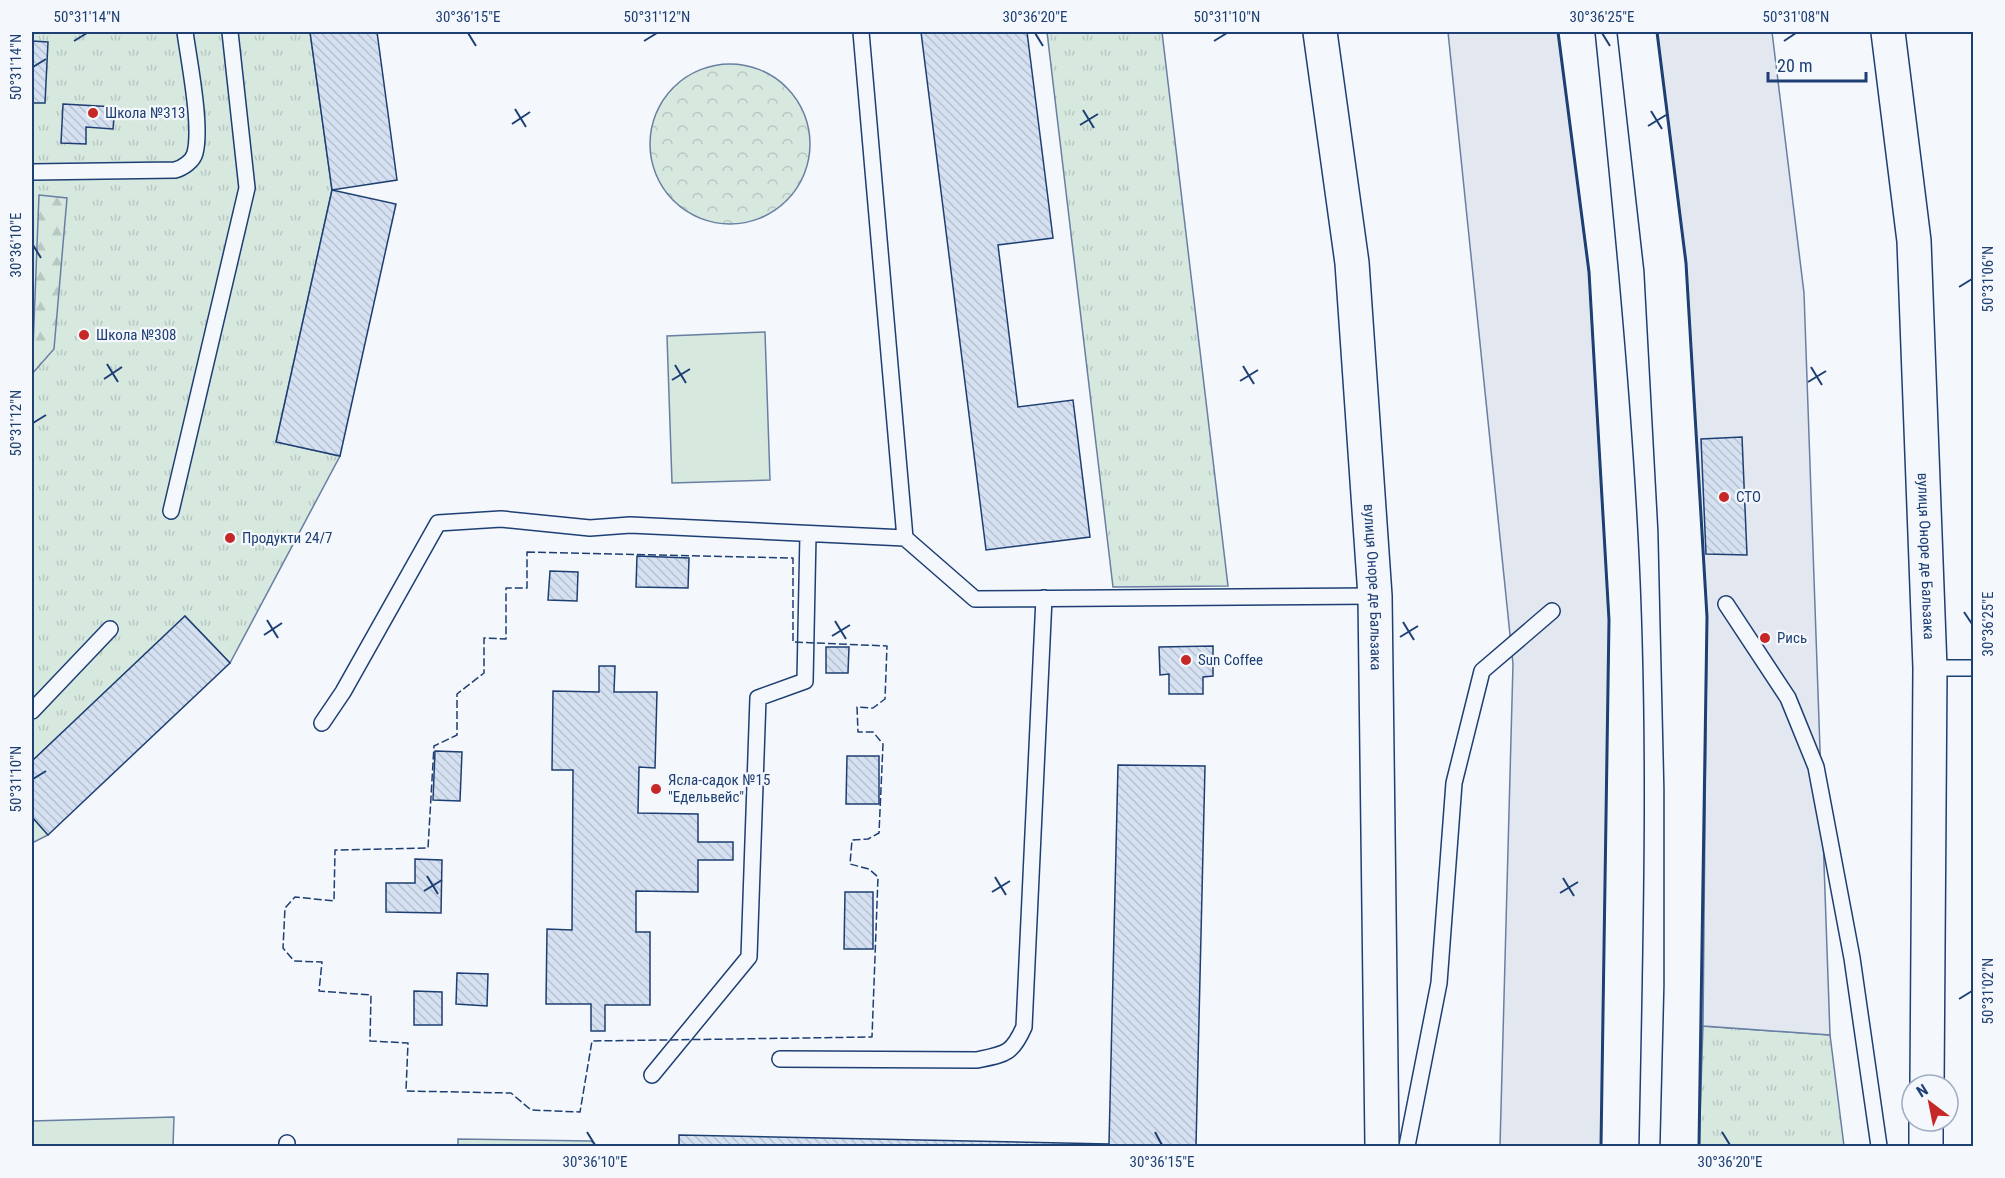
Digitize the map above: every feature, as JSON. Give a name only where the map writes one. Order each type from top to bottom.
[{"type":"street","name":"вулиця Оноре де Бальзака","points":[[1320,32],[1352,263],[1375,596],[1382,1146]]},
{"type":"street","name":"вулиця Оноре де Бальзака","points":[[1888,32],[1914,241],[1930,668],[1927,1073]]},
{"type":"lane","points":[[32,172],[174,170],[189,162],[195,154],[196,125],[185,32]]},
{"type":"lane","points":[[171,511],[247,188],[230,32]]},
{"type":"lane","points":[[861,32],[905,538]]},
{"type":"lane","points":[[322,723],[343,692],[438,523],[501,519],[590,528],[630,525],[905,538],[975,599],[1375,596]]},
{"type":"lane","points":[[652,1075],[749,957],[758,698],[805,681],[808,534]]},
{"type":"lane","points":[[780,1059],[977,1060],[999,1056],[1016,1046],[1024,1027],[1044,598]]},
{"type":"lane","points":[[1726,604],[1788,698],[1816,767],[1852,958],[1879,1146]]},
{"type":"lane","points":[[1407,1146],[1439,983],[1454,783],[1482,671],[1552,611]]},
{"type":"lane","points":[[32,711],[110,629]]},
{"type":"lane","points":[[1930,668],[1974,668]]},
{"type":"green space","points":[[32,32],[310,32],[332,190],[276,442],[340,456],[230,663],[185,616],[32,761]]},
{"type":"green space","points":[[1047,32],[1162,32],[1228,586],[1113,587]]},
{"type":"green space","points":[[730,64],[746,65],[761,70],[775,77],[787,87],[797,99],[804,113],[809,128],[809,160],[804,175],[797,189],[787,201],[775,211],[761,218],[746,223],[730,224],[714,223],[699,218],[685,211],[673,201],[663,189],[656,175],[651,160],[650,144],[651,128],[656,113],[663,99],[673,87],[685,77],[699,70],[714,65]]},
{"type":"green space","points":[[39,195],[67,198],[54,349],[32,374]]},
{"type":"green space","points":[[765,332],[770,480],[672,483],[667,336]]},
{"type":"green space","points":[[32,817],[48,835],[32,843]]},
{"type":"green space","points":[[1703,1026],[1830,1035],[1844,1146],[1699,1146]]},
{"type":"green space","points":[[174,1117],[173,1146],[32,1146],[32,1121]]},
{"type":"green space","points":[[458,1139],[591,1141],[597,1146],[458,1146]]},
{"type":"shaded area","points":[[1448,32],[1558,32],[1589,272],[1609,620],[1601,1146],[1500,1146],[1513,664]]},
{"type":"shaded area","points":[[1657,32],[1772,32],[1804,293],[1830,1035],[1703,1026],[1707,617],[1686,263]]},
{"type":"building","points":[[310,32],[377,32],[397,180],[332,190]]},
{"type":"building","points":[[921,32],[1027,32],[1053,238],[998,245],[1018,407],[1073,400],[1090,537],[986,550]]},
{"type":"building","points":[[32,41],[48,42],[45,103],[32,103]]},
{"type":"building","points":[[63,104],[115,107],[113,129],[86,127],[86,144],[61,143]]},
{"type":"building","points":[[332,190],[396,204],[340,456],[276,442]]},
{"type":"building","name":"СТО","points":[[1742,437],[1747,555],[1706,554],[1701,439]]},
{"type":"building","points":[[637,556],[689,558],[688,588],[636,587]]},
{"type":"building","points":[[550,571],[578,572],[577,601],[548,600]]},
{"type":"building","points":[[185,616],[230,663],[48,835],[32,817],[32,761]]},
{"type":"building","name":"Sun Coffee","points":[[1213,646],[1213,676],[1203,677],[1203,694],[1169,694],[1169,674],[1160,675],[1159,647]]},
{"type":"building","points":[[826,647],[849,647],[848,673],[826,673]]},
{"type":"building","points":[[599,666],[615,666],[614,692],[657,692],[655,768],[639,767],[638,813],[698,814],[698,842],[733,842],[733,860],[698,860],[698,892],[636,891],[636,932],[650,932],[650,1005],[605,1005],[605,1031],[591,1031],[591,1004],[546,1004],[547,929],[572,930],[573,770],[552,770],[553,691],[599,692]]},
{"type":"building","points":[[435,751],[462,752],[460,801],[433,800]]},
{"type":"building","points":[[847,756],[879,756],[879,804],[846,804]]},
{"type":"building","points":[[1118,765],[1205,766],[1196,1146],[679,1146],[679,1135],[1109,1144]]},
{"type":"building","points":[[415,859],[442,860],[441,913],[386,912],[386,883],[415,883]]},
{"type":"building","points":[[845,892],[873,892],[873,949],[844,949]]},
{"type":"building","points":[[457,973],[488,974],[487,1006],[456,1004]]},
{"type":"building","points":[[414,991],[442,992],[442,1025],[414,1025]]},
{"type":"tram line","points":[[1595,32],[1625,346],[1638,535],[1644,764],[1639,1146]]},
{"type":"tram line","points":[[1617,32],[1644,271],[1658,531],[1664,788],[1664,986],[1660,1146]]},
{"type":"fence","points":[[527,552],[793,558],[793,642],[887,646],[885,699],[873,708],[857,707],[858,732],[873,732],[883,744],[879,833],[868,839],[852,840],[850,864],[869,869],[878,877],[872,1037],[592,1041],[580,1112],[531,1110],[511,1093],[406,1091],[408,1043],[370,1041],[371,995],[319,991],[322,962],[294,961],[283,948],[285,908],[295,897],[334,901],[335,850],[428,848],[434,746],[457,735],[457,694],[484,673],[484,638],[506,639],[506,588],[527,588],[527,552]]},
{"type":"wall","points":[[1558,32],[1589,272],[1609,620],[1601,1146]]},
{"type":"wall","points":[[1657,32],[1686,263],[1707,617],[1699,1146]]},
{"type":"place","name":"Школа №313","points":[[93,113]]},
{"type":"place","name":"Школа №308","points":[[84,335]]},
{"type":"place","name":"СТО","points":[[1724,497]]},
{"type":"place","name":"Продукти 24/7","points":[[230,538]]},
{"type":"place","name":"Рись","points":[[1765,638]]},
{"type":"place","name":"Sun Coffee","points":[[1186,660]]},
{"type":"place","name":"Ясла-садок №15 \"Едельвейс\"","points":[[656,789]]}]
